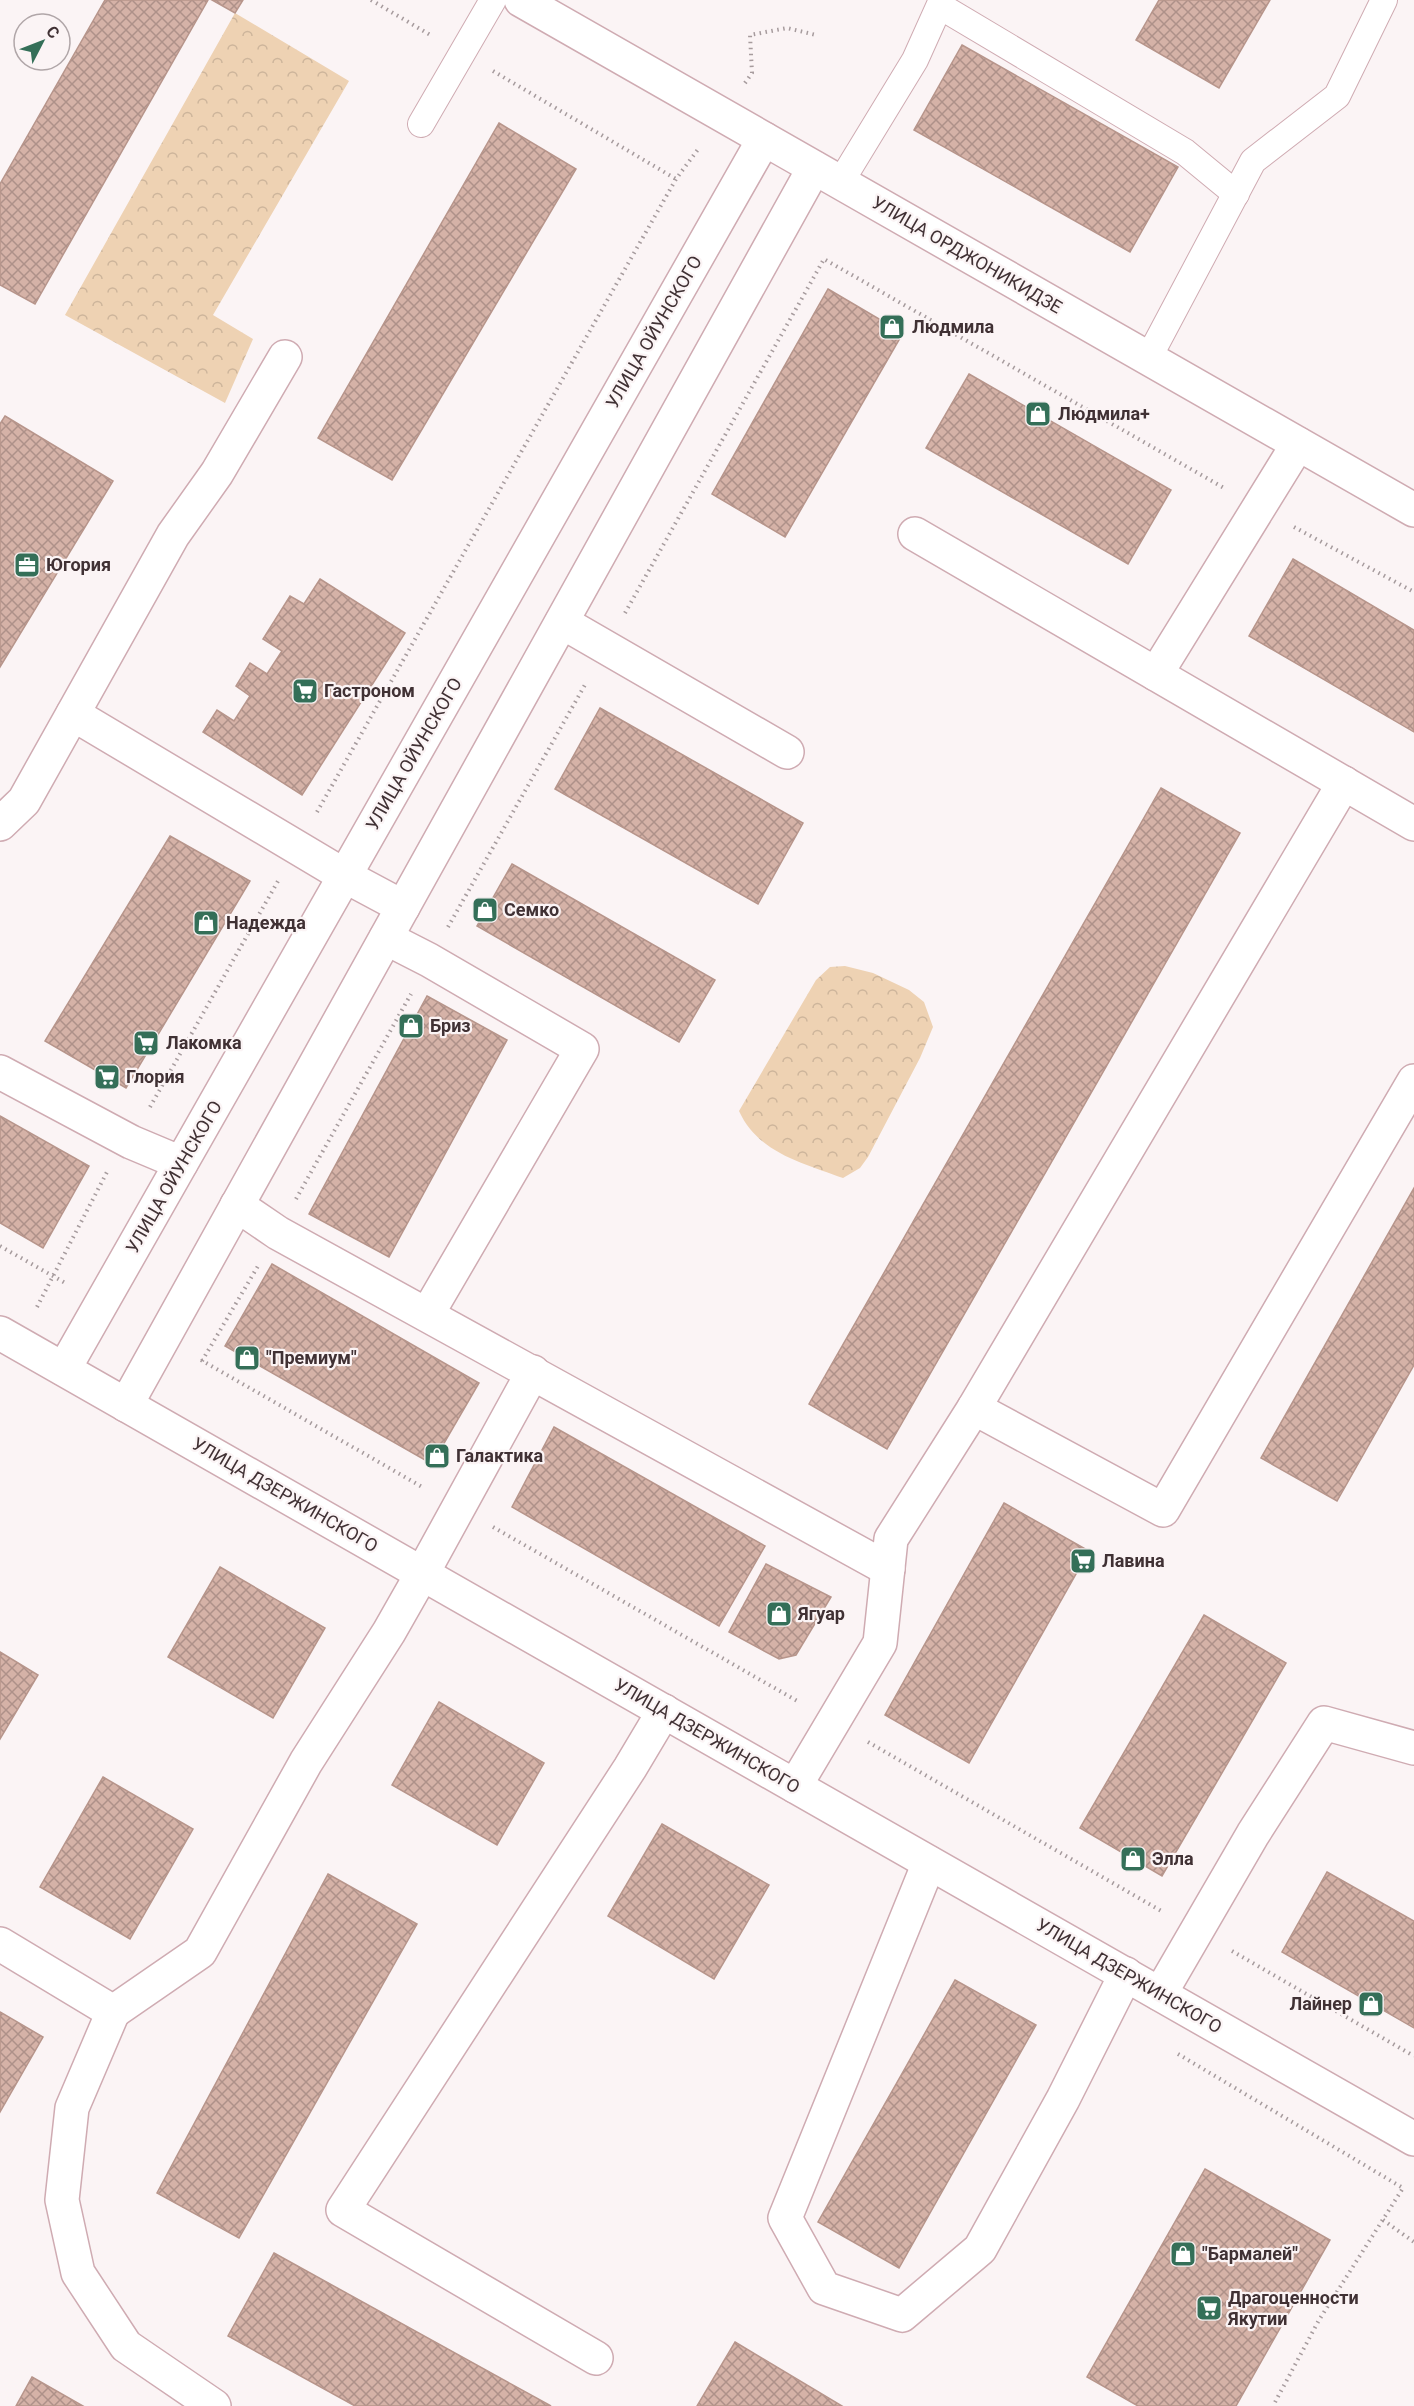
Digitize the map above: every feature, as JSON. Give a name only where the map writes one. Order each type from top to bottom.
[{"type":"street","name":"УЛИЦА ОРДЖОНИКИДЗЕ","points":[[521,0],[1414,510]]},
{"type":"street","name":"УЛИЦА ОЙУНСКОГО","points":[[64,1370],[764,139]]},
{"type":"street","points":[[126,1405],[562,622],[827,175]]},
{"type":"street","points":[[0,825],[24,801],[174,535],[217,473],[285,357]]},
{"type":"street","points":[[1156,674],[1298,444]]},
{"type":"street","points":[[915,534],[1414,824]]},
{"type":"street","points":[[562,622],[787,752]]},
{"type":"street","points":[[73,714],[297,848],[403,907]]},
{"type":"street","points":[[795,1786],[880,1643],[891,1539],[974,1408],[1344,783]]},
{"type":"street","points":[[386,938],[429,960],[582,1049],[428,1313]]},
{"type":"street","points":[[0,1072],[131,1142],[181,1163]]},
{"type":"street","points":[[974,1408],[1163,1510],[1414,1081]]},
{"type":"street","points":[[237,1205],[278,1233],[428,1313],[888,1569]]},
{"type":"street","name":"УЛИЦА ДЗЕРЖИНСКОГО","points":[[7,1337],[1414,2139]]},
{"type":"street","points":[[214,2406],[126,2346],[78,2273],[62,2200],[72,2108],[113,2012],[200,1952],[306,1762],[389,1632],[460,1508],[533,1372]]},
{"type":"street","points":[[596,2358],[343,2210],[630,1768],[664,1711]]},
{"type":"street","points":[[1160,1994],[1253,1834],[1324,1723],[1414,1748]]},
{"type":"street","points":[[929,1863],[785,2218],[824,2288],[903,2315],[980,2249],[1063,2099],[1126,1974]]},
{"type":"street","points":[[0,1944],[113,2012]]},
{"type":"lane","points":[[421,124],[493,0]]},
{"type":"lane","points":[[1148,359],[1253,161],[1337,96],[1384,0]]},
{"type":"lane","points":[[827,175],[915,60],[941,3],[1185,152],[1236,194]]},
{"type":"path","points":[[371,0],[676,179]]},
{"type":"path","points":[[7,1337],[53,1275],[116,1154],[131,1142],[676,179],[752,73],[750,35],[787,28],[816,35]]},
{"type":"path","points":[[0,1246],[101,1303]]},
{"type":"path","points":[[161,1340],[460,1508],[1414,2056]]},
{"type":"path","points":[[1169,2049],[1403,2188],[1319,2320],[1273,2406]]},
{"type":"path","points":[[1383,2220],[1414,2241]]},
{"type":"green space","points":[[235,13],[349,81],[213,315],[253,339],[225,403],[65,315]]},
{"type":"green space","points":[[845,966],[873,973],[909,990],[924,1002],[933,1027],[920,1058],[868,1157],[860,1168],[843,1178],[783,1155],[770,1147],[747,1125],[739,1111],[816,980],[830,967]]},
{"type":"building","points":[[105,0],[208,0],[35,304],[0,285],[0,184],[64,72],[72,72],[72,58]]},
{"type":"building","points":[[212,0],[243,0],[235,13]]},
{"type":"building","points":[[1159,0],[1270,0],[1219,88],[1136,40]]},
{"type":"building","points":[[962,45],[1178,167],[1130,252],[914,130]]},
{"type":"building","points":[[499,123],[576,169],[392,480],[318,438]]},
{"type":"building","points":[[828,289],[903,333],[785,537],[712,494]]},
{"type":"building","points":[[969,374],[1171,490],[1128,564],[926,448]]},
{"type":"building","points":[[5,416],[113,481],[0,667],[0,424]]},
{"type":"building","points":[[1293,559],[1414,630],[1414,732],[1249,636]]},
{"type":"building","name":"Гастроном","points":[[320,579],[405,633],[302,795],[203,732],[217,710],[234,721],[250,696],[236,686],[250,663],[267,674],[282,651],[263,639],[290,596],[304,604]]},
{"type":"building","points":[[600,708],[803,823],[758,904],[555,789]]},
{"type":"building","points":[[1161,788],[1240,833],[887,1449],[809,1404]]},
{"type":"building","points":[[170,836],[250,881],[126,1088],[45,1041]]},
{"type":"building","points":[[512,864],[715,980],[679,1042],[477,926]]},
{"type":"building","points":[[427,996],[507,1040],[389,1257],[309,1214]]},
{"type":"building","points":[[0,1116],[89,1166],[43,1248],[0,1223]]},
{"type":"building","points":[[1414,1188],[1414,1365],[1337,1501],[1261,1458]]},
{"type":"building","points":[[272,1264],[479,1383],[432,1464],[225,1346]]},
{"type":"building","points":[[554,1427],[765,1546],[719,1626],[512,1507]]},
{"type":"building","points":[[1004,1503],[1089,1551],[969,1763],[885,1715]]},
{"type":"building","name":"Ягуар","points":[[766,1564],[831,1597],[796,1655],[779,1659],[729,1632]]},
{"type":"building","points":[[220,1567],[325,1628],[273,1718],[168,1657]]},
{"type":"building","points":[[1204,1615],[1286,1663],[1162,1876],[1080,1828]]},
{"type":"building","points":[[0,1652],[38,1675],[0,1739]]},
{"type":"building","points":[[439,1702],[544,1763],[497,1845],[392,1785]]},
{"type":"building","points":[[103,1777],[193,1829],[130,1939],[40,1887]]},
{"type":"building","points":[[662,1824],[769,1885],[714,1979],[608,1916]]},
{"type":"building","points":[[1327,1872],[1414,1921],[1414,2028],[1282,1952]]},
{"type":"building","points":[[328,1874],[417,1924],[239,2238],[157,2193]]},
{"type":"building","points":[[955,1980],[1036,2025],[899,2268],[818,2222]]},
{"type":"building","points":[[0,2012],[43,2037],[0,2112]]},
{"type":"building","name":"Драгоценности Якутии","points":[[1205,2169],[1330,2240],[1236,2406],[1138,2406],[1087,2377]]},
{"type":"building","points":[[274,2253],[551,2406],[355,2406],[228,2336]]},
{"type":"building","points":[[735,2342],[842,2406],[697,2406]]},
{"type":"building","points":[[32,2377],[83,2406],[16,2406]]},
{"type":"place","name":"Людмила","points":[[892,327]]},
{"type":"place","name":"Людмила+","points":[[1038,414]]},
{"type":"place","name":"Югория","points":[[27,565]]},
{"type":"place","name":"Гастроном","points":[[305,691]]},
{"type":"place","name":"Семко","points":[[485,910]]},
{"type":"place","name":"Надежда","points":[[206,923]]},
{"type":"place","name":"Бриз","points":[[411,1026]]},
{"type":"place","name":"Лакомка","points":[[146,1043]]},
{"type":"place","name":"Глория","points":[[107,1077]]},
{"type":"place","name":"\"Премиум\"","points":[[247,1358]]},
{"type":"place","name":"Галактика","points":[[437,1456]]},
{"type":"place","name":"Лавина","points":[[1083,1561]]},
{"type":"place","name":"Ягуар","points":[[779,1614]]},
{"type":"place","name":"Элла","points":[[1133,1859]]},
{"type":"place","name":"Лайнер","points":[[1371,2004]]},
{"type":"place","name":"\"Бармалей\"","points":[[1183,2254]]},
{"type":"place","name":"Драгоценности Якутии","points":[[1209,2308]]}]
